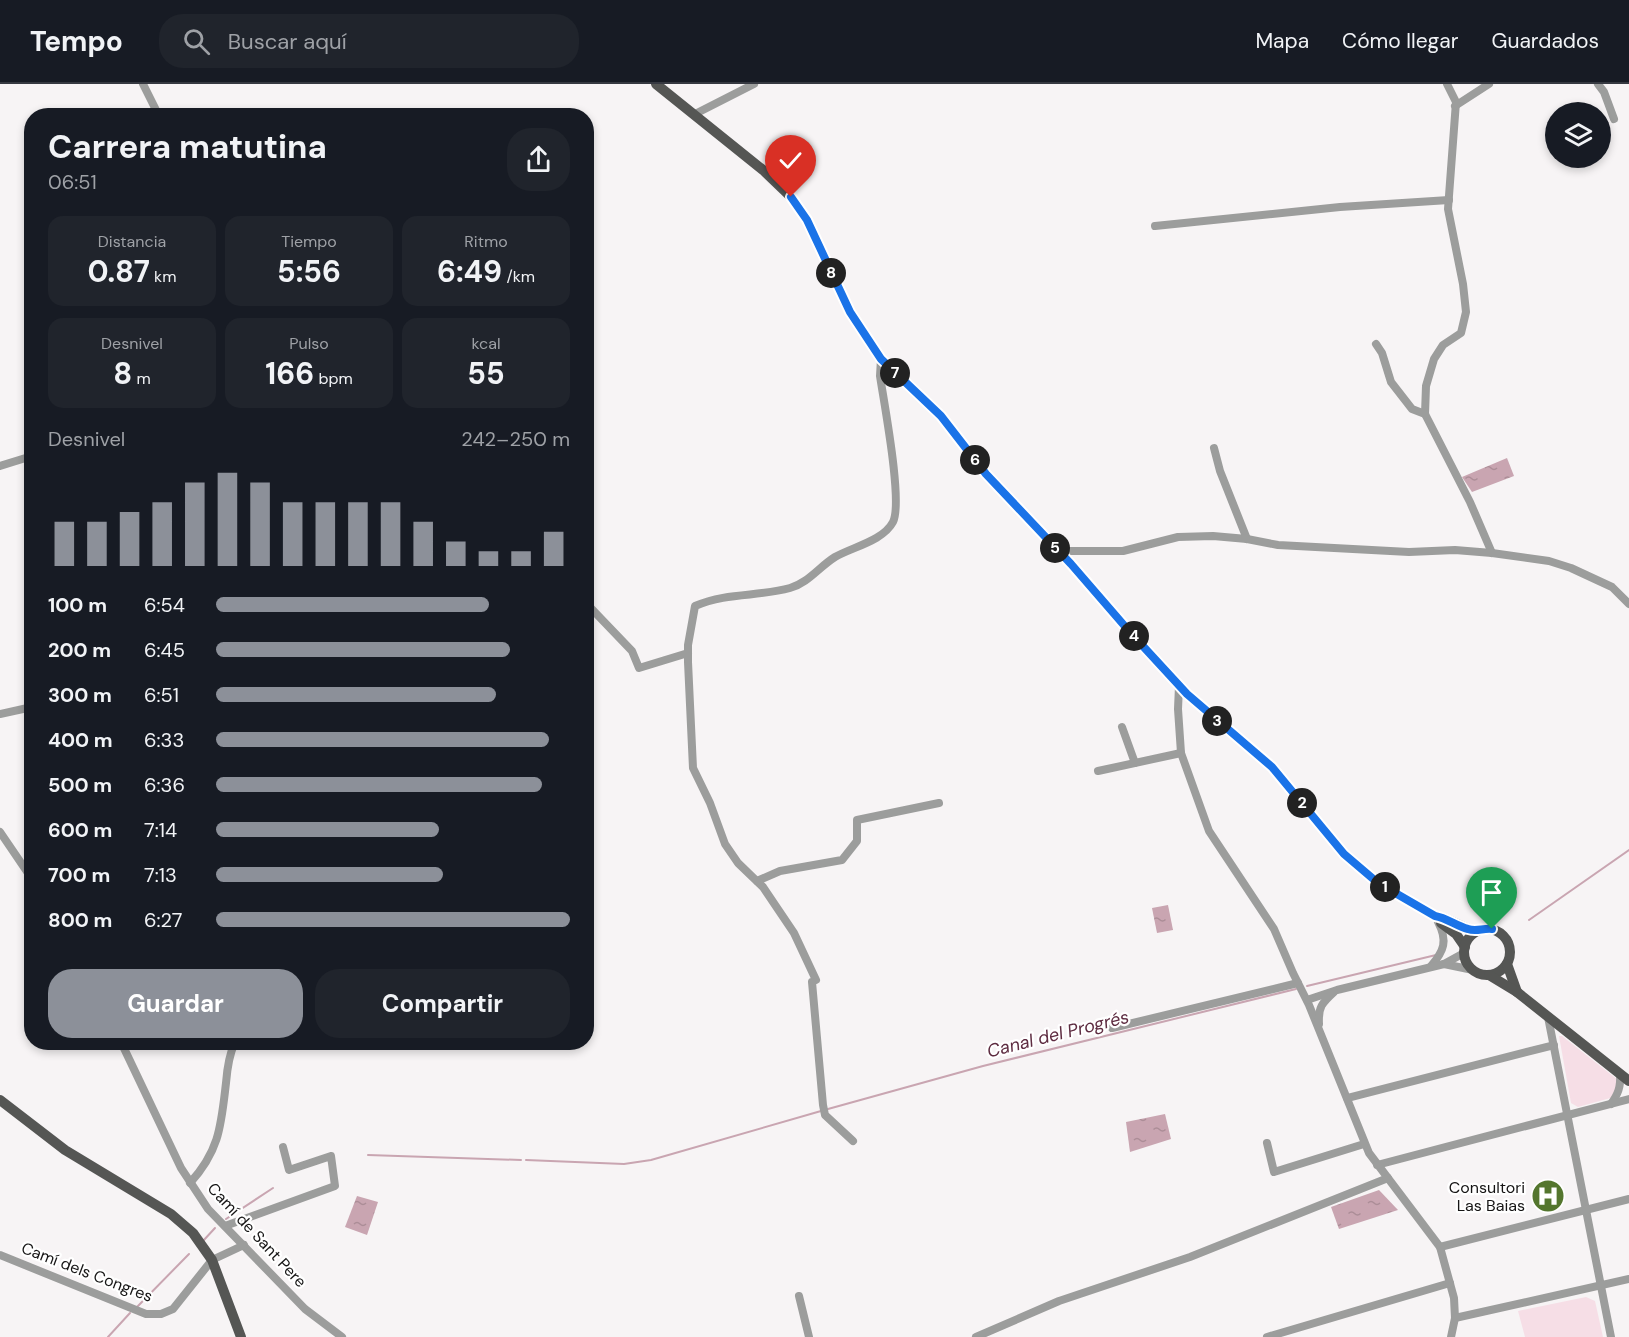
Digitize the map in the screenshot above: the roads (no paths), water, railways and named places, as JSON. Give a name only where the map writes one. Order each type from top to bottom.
[{"type":"main road","points":[[656,84],[763,170],[791,197],[807,220],[850,312],[881,359],[941,416],[986,474],[1179,686],[1272,767],[1344,854],[1378,883],[1451,929],[1464,950],[1468,965],[1476,973],[1489,975],[1516,992],[1624,1078]]},
{"type":"main road","points":[[1436,919],[1442,917],[1465,929],[1476,931],[1492,929],[1508,940],[1510,949],[1507,964],[1502,970],[1489,975]]},
{"type":"main road","points":[[1464,950],[1466,940],[1476,931]]},
{"type":"main road","points":[[1507,964],[1516,992]]},
{"type":"main road","points":[[0,1100],[65,1150],[171,1214],[193,1233],[212,1260],[241,1337]]},
{"type":"street","points":[[143,84],[155,108]]},
{"type":"street","points":[[695,114],[754,84]]},
{"type":"street","points":[[1447,84],[1455,106],[1448,209],[1463,284],[1466,312],[1461,333],[1443,345],[1434,359],[1426,386],[1425,414],[1470,502],[1492,553]]},
{"type":"street","points":[[1455,106],[1488,84]]},
{"type":"street","points":[[1598,84],[1604,92],[1614,119]]},
{"type":"street","points":[[1155,225],[1340,207],[1449,200]]},
{"type":"street","points":[[1376,344],[1382,353],[1391,382],[1412,409],[1425,414]]},
{"type":"street","points":[[854,1141],[825,1114],[814,981],[794,933],[763,887],[738,863],[725,844],[710,802],[693,768],[688,653],[695,606],[713,598],[790,588],[807,580],[834,558],[880,535],[893,521],[896,496],[880,376],[881,359]]},
{"type":"street","points":[[1214,448],[1220,471],[1247,539]]},
{"type":"street","points":[[0,466],[24,458]]},
{"type":"street","points":[[1057,551],[1123,551],[1178,537],[1213,536],[1278,545],[1409,552],[1455,550],[1492,553],[1549,561],[1571,568],[1612,587],[1629,604]]},
{"type":"street","points":[[594,611],[632,651],[639,668],[688,653]]},
{"type":"street","points":[[1179,686],[1181,753],[1209,831],[1274,929],[1308,1003],[1364,1144],[1377,1165],[1440,1247],[1450,1283],[1455,1318],[1451,1337]]},
{"type":"street","points":[[0,714],[24,709]]},
{"type":"street","points":[[1122,727],[1135,763]]},
{"type":"street","points":[[1098,771],[1181,753]]},
{"type":"street","points":[[757,881],[780,871],[842,860],[857,842],[857,820],[939,803]]},
{"type":"street","points":[[0,832],[24,867]]},
{"type":"street","points":[[1430,967],[1440,956],[1445,941],[1436,919]]},
{"type":"street","points":[[1308,1003],[1337,990],[1444,964],[1464,950]]},
{"type":"street","points":[[1444,964],[1473,970]]},
{"type":"street","points":[[1112,1028],[1298,983]]},
{"type":"street","points":[[1319,1030],[1318,1016],[1322,1003],[1337,990]]},
{"type":"street","points":[[1548,1017],[1611,1337]]},
{"type":"street","points":[[1347,1098],[1554,1045]]},
{"type":"street","name":"Camí de Sant Pere","points":[[126,1050],[177,1159],[208,1209],[305,1309],[342,1337]]},
{"type":"street","points":[[190,1183],[202,1169],[220,1132],[231,1050]]},
{"type":"street","points":[[1611,1104],[1624,1078]]},
{"type":"street","points":[[1377,1165],[1629,1099]]},
{"type":"street","points":[[1267,1143],[1274,1172],[1364,1144]]},
{"type":"street","points":[[225,1226],[335,1186],[331,1156],[289,1170],[283,1147]]},
{"type":"street","points":[[976,1337],[1059,1301],[1190,1257],[1388,1178]]},
{"type":"street","points":[[1440,1247],[1629,1199]]},
{"type":"street","name":"Camí dels Congres","points":[[0,1255],[146,1314],[161,1314],[173,1309],[212,1260],[244,1245]]},
{"type":"street","points":[[1455,1318],[1629,1280]]},
{"type":"street","points":[[1267,1337],[1450,1283]]},
{"type":"street","points":[[799,1296],[809,1337]]},
{"type":"water","points":[[1507,458],[1514,476],[1472,492],[1462,477]]},
{"type":"water","points":[[1168,905],[1173,930],[1157,933],[1152,908]]},
{"type":"water","points":[[1165,1114],[1171,1139],[1130,1152],[1126,1122]]},
{"type":"water","points":[[1379,1190],[1398,1210],[1339,1229],[1331,1207]]},
{"type":"water","points":[[357,1196],[378,1202],[367,1235],[345,1227]]},
{"type":"waterway","points":[[1529,920],[1629,850]]},
{"type":"waterway","points":[[1307,986],[1436,955]]},
{"type":"waterway","name":"Canal del Progrés","points":[[828,1109],[983,1066],[1296,989]]},
{"type":"waterway","name":"Canal del Progrés","points":[[526,1160],[624,1164],[651,1160],[821,1111]]},
{"type":"waterway","name":"Canal del Progrés","points":[[368,1155],[521,1160]]},
{"type":"waterway","name":"Canal del Progrés","points":[[226,1219],[273,1188]]},
{"type":"waterway","name":"Canal del Progrés","points":[[203,1241],[215,1228]]},
{"type":"waterway","name":"Canal del Progrés","points":[[137,1307],[189,1254]]},
{"type":"waterway","name":"Canal del Progrés","points":[[108,1337],[130,1313]]},
{"type":"place","name":"Consultori Las Baias","points":[[1548,1196]]}]
